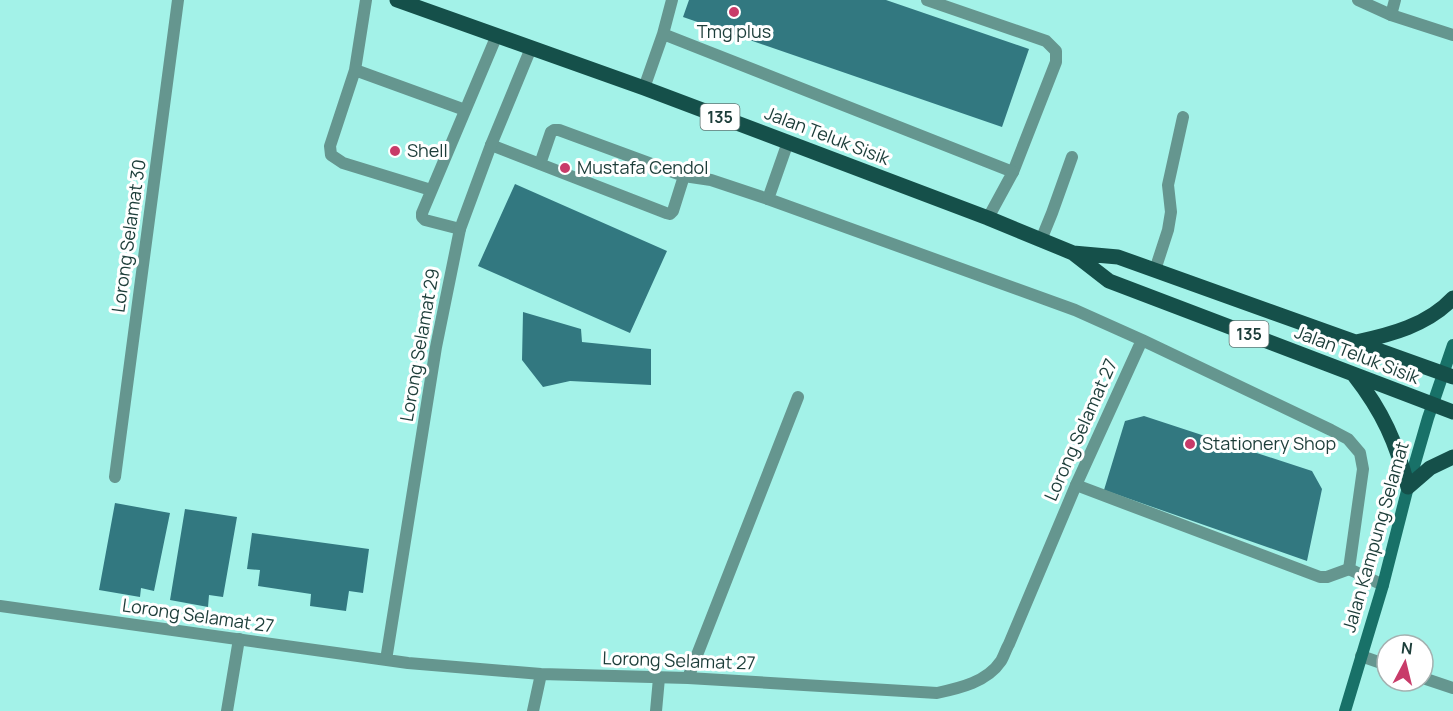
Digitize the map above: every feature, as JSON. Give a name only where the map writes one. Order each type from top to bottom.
[{"type":"main road","name":"Jalan Teluk Sisik","points":[[397,0],[644,88],[988,218],[1073,253],[1109,281],[1433,404]]},
{"type":"main road","name":"Jalan Teluk Sisik","points":[[1073,253],[1118,257],[1448,376]]},
{"type":"main road","points":[[1356,342],[1408,327],[1432,316],[1453,298]]},
{"type":"main road","points":[[1353,374],[1371,397],[1387,426],[1399,454],[1408,487],[1430,468],[1453,457]]},
{"type":"main road","name":"135","points":[[1433,404],[1453,412]]},
{"type":"street","name":"Lorong Selamat 30","points":[[115,477],[178,0]]},
{"type":"street","points":[[366,0],[355,70],[330,146],[331,155],[343,163],[431,190]]},
{"type":"street","points":[[644,88],[672,0]]},
{"type":"street","points":[[927,0],[1046,41],[1056,51],[1056,62],[1014,172],[988,218]]},
{"type":"street","points":[[1358,0],[1391,15],[1453,35]]},
{"type":"street","points":[[1391,15],[1395,0]]},
{"type":"street","points":[[663,34],[1014,172]]},
{"type":"street","points":[[460,229],[425,220],[422,213],[497,35]]},
{"type":"street","name":"Lorong Selamat 29","points":[[386,660],[436,347],[460,229],[531,48]]},
{"type":"street","points":[[355,70],[465,110]]},
{"type":"street","points":[[1155,270],[1168,230],[1171,212],[1168,185],[1183,117]]},
{"type":"street","points":[[540,164],[551,132],[559,130],[684,176],[711,180],[768,199],[1075,310],[1331,430],[1348,440],[1360,453],[1363,469],[1348,569]]},
{"type":"street","points":[[768,199],[788,142]]},
{"type":"street","points":[[492,145],[670,214],[673,212],[684,176]]},
{"type":"street","points":[[1041,240],[1072,157]]},
{"type":"street","name":"Lorong Selamat 27","points":[[0,606],[386,660],[541,675],[688,678],[937,693],[959,688],[983,678],[1000,663],[1076,485],[1142,340]]},
{"type":"street","name":"Jalan Kampung Selamat","points":[[1345,711],[1383,585],[1408,487],[1433,404],[1448,376],[1453,345]]},
{"type":"street","points":[[688,678],[798,398]]},
{"type":"street","points":[[1076,485],[1320,577],[1327,578],[1348,569],[1383,585]]},
{"type":"street","points":[[226,711],[238,639]]},
{"type":"street","points":[[1361,656],[1375,661]]},
{"type":"street","points":[[533,711],[541,675]]},
{"type":"street","points":[[656,711],[659,678]]},
{"type":"street","points":[[1435,682],[1453,688]]},
{"type":"building","points":[[689,0],[886,0],[1029,49],[1002,127],[683,17]]},
{"type":"building","points":[[515,184],[667,251],[630,333],[478,266]]},
{"type":"building","points":[[523,312],[581,329],[582,342],[651,349],[651,385],[570,381],[543,387],[522,360]]},
{"type":"building","points":[[1144,416],[1312,471],[1322,489],[1307,561],[1104,490],[1125,421]]},
{"type":"building","points":[[115,503],[170,513],[154,591],[141,588],[140,597],[99,590]]},
{"type":"building","points":[[185,509],[237,517],[223,597],[209,595],[208,607],[170,600]]},
{"type":"building","points":[[252,533],[369,549],[363,593],[349,591],[346,611],[310,606],[311,594],[258,586],[260,570],[247,569]]},
{"type":"place","name":"Tmg plus","points":[[734,12]]},
{"type":"place","name":"Shell","points":[[395,151]]},
{"type":"place","name":"Mustafa Cendol","points":[[565,168]]},
{"type":"place","name":"Stationery Shop","points":[[1190,444]]}]
